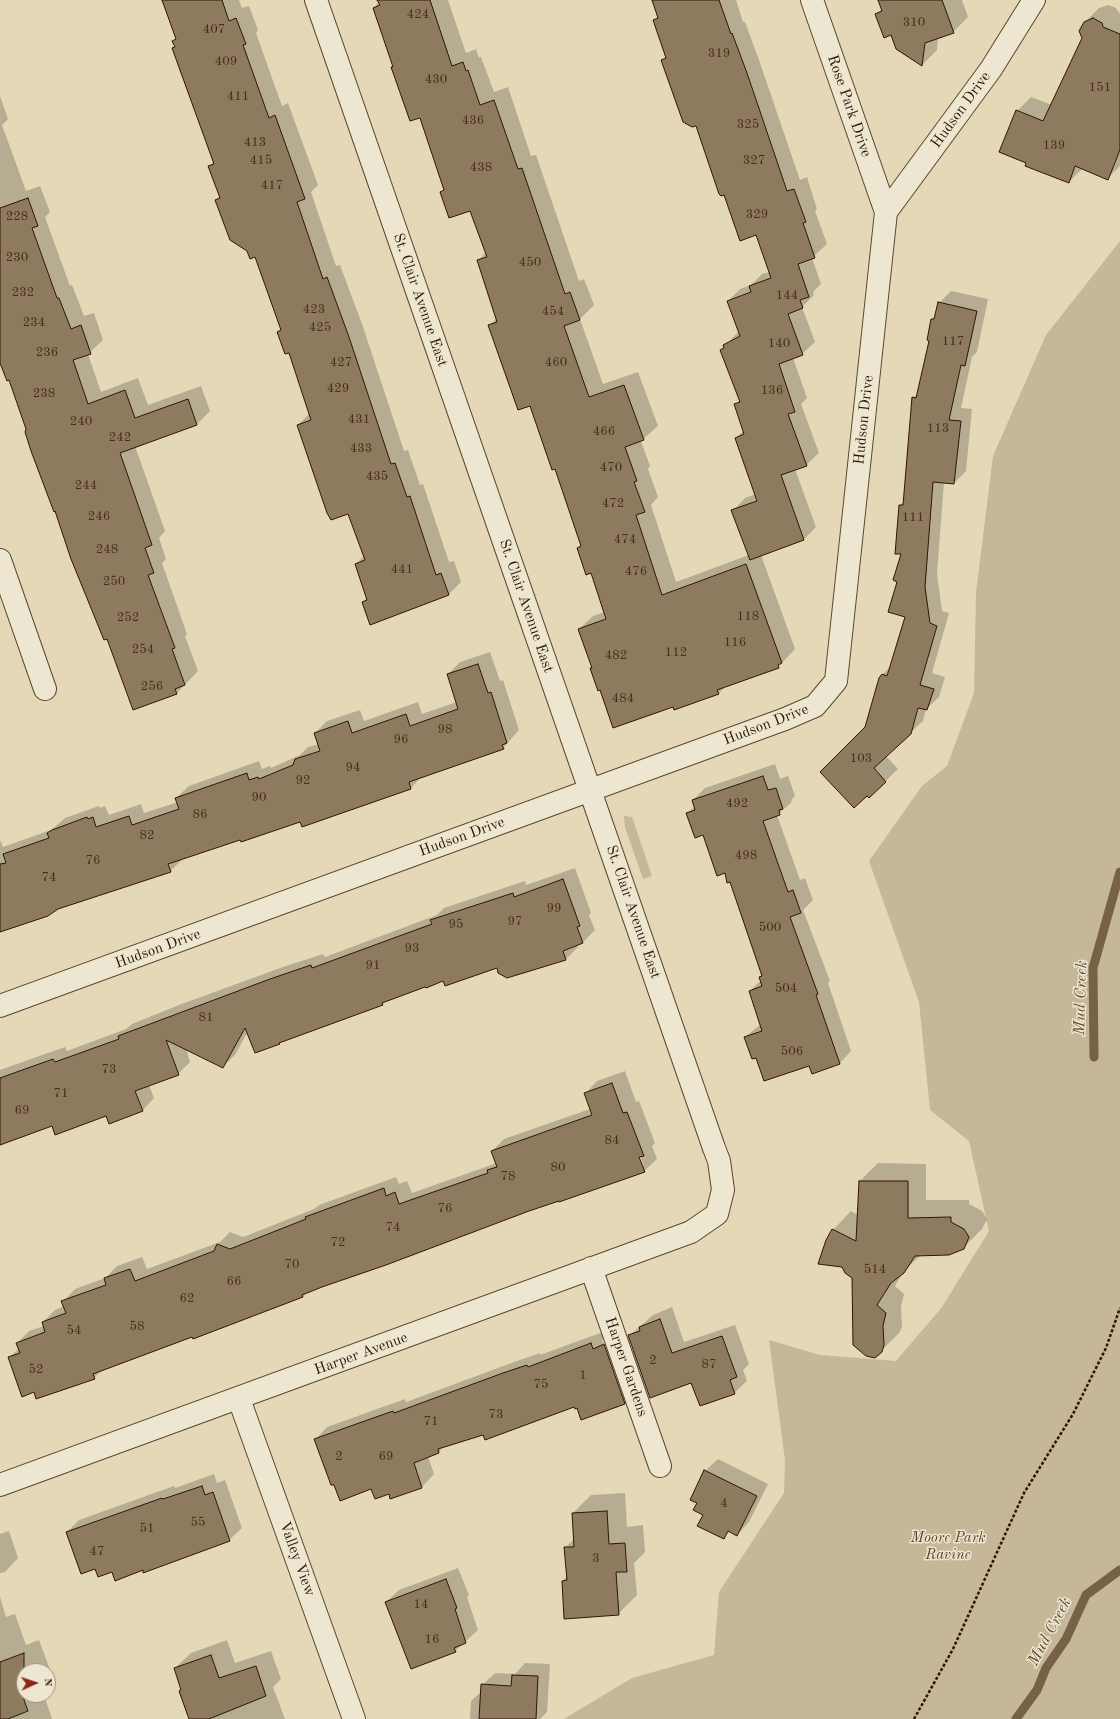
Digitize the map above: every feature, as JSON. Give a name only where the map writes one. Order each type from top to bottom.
[{"type":"street","name":"St. Clair Avenue East","points":[[316,0],[719,1161],[723,1190],[717,1214]]},
{"type":"street","name":"Rose Park Drive","points":[[812,0],[886,212]]},
{"type":"street","name":"Hudson Drive","points":[[0,1006],[816,706],[836,681],[886,212],[991,68],[1034,0]]},
{"type":"street","points":[[0,560],[45,689]]},
{"type":"street","name":"Harper Avenue","points":[[0,1485],[239,1399],[692,1232],[717,1214]]},
{"type":"street","name":"Harper Gardens","points":[[591,1268],[660,1466]]},
{"type":"street","name":"Valley View","points":[[239,1399],[354,1719]]},
{"type":"path","points":[[914,1719],[953,1648],[1024,1493],[1073,1414],[1106,1348],[1120,1308]]},
{"type":"green space","name":"Moore Park Ravine","points":[[1120,241],[1120,1719],[564,1719],[632,1678],[714,1655],[719,1592],[784,1493],[785,1460],[769,1340],[820,1355],[896,1361],[942,1307],[989,1231],[969,1141],[930,1110],[919,1002],[869,861],[922,786],[947,766],[974,693],[976,593],[993,456],[1046,335]]},
{"type":"green space","points":[[624,816],[632,817],[652,876],[643,879],[625,827]]},
{"type":"building","points":[[162,0],[222,0],[229,21],[236,18],[246,44],[243,45],[269,118],[275,115],[305,199],[297,202],[323,279],[327,277],[349,337],[391,464],[395,463],[407,497],[410,496],[436,575],[441,573],[449,595],[370,625],[362,602],[367,600],[355,564],[365,560],[348,514],[331,520],[327,513],[297,425],[311,420],[289,353],[285,354],[277,332],[281,330],[255,257],[250,259],[247,251],[230,240],[215,200],[220,198],[208,166],[214,164],[172,48],[175,47],[172,41],[176,39]]},
{"type":"building","points":[[377,0],[430,0],[452,66],[463,62],[466,71],[468,70],[480,105],[494,100],[518,169],[522,168],[565,294],[570,292],[580,320],[564,326],[589,397],[624,385],[644,440],[625,447],[637,481],[634,482],[645,512],[636,515],[662,595],[746,564],[782,663],[778,665],[779,668],[717,690],[719,694],[674,710],[673,707],[613,728],[600,690],[598,691],[590,668],[592,668],[578,629],[606,619],[591,573],[586,575],[577,548],[581,546],[555,469],[552,470],[530,406],[518,410],[488,325],[497,322],[477,260],[487,257],[470,211],[449,218],[440,192],[444,190],[420,118],[410,121],[391,67],[393,67],[373,8],[380,5]]},
{"type":"building","points":[[652,0],[719,0],[747,73],[787,191],[794,189],[806,222],[803,223],[815,258],[798,264],[809,297],[800,300],[803,308],[788,314],[803,355],[779,364],[795,412],[788,414],[807,466],[781,475],[804,540],[750,560],[731,510],[757,501],[735,438],[744,434],[734,404],[740,402],[720,350],[724,348],[723,345],[740,336],[727,301],[751,292],[749,286],[771,278],[756,235],[740,241],[724,195],[721,196],[719,194],[696,126],[692,127],[683,122],[661,60],[666,58],[653,20],[658,18]]},
{"type":"building","points":[[878,0],[942,0],[954,33],[925,43],[922,66],[896,49],[891,35],[884,38],[875,14],[882,11]]},
{"type":"building","points":[[1093,18],[1102,23],[1103,27],[1120,34],[1120,150],[1108,180],[1075,166],[1069,183],[1025,166],[1026,163],[999,152],[1016,110],[1043,121],[1082,38],[1079,31],[1084,22]]},
{"type":"building","points":[[28,198],[38,226],[32,228],[57,298],[59,298],[71,329],[81,325],[91,354],[73,360],[88,404],[125,390],[135,418],[188,399],[197,425],[120,453],[152,545],[145,548],[154,573],[148,575],[175,648],[172,649],[185,685],[175,689],[177,694],[133,710],[107,639],[104,640],[71,559],[55,511],[54,512],[31,451],[25,432],[26,429],[9,380],[7,381],[0,363],[0,208]]},
{"type":"building","points":[[938,302],[977,311],[965,366],[961,365],[949,420],[961,421],[954,484],[933,482],[925,587],[930,623],[937,626],[920,685],[934,689],[927,710],[918,708],[911,734],[874,768],[886,782],[869,798],[867,796],[854,808],[820,772],[865,727],[879,678],[882,674],[887,676],[905,617],[888,612],[897,582],[893,580],[901,554],[895,554],[899,505],[903,505],[912,397],[916,398],[929,341],[927,340],[931,319],[934,319]]},
{"type":"building","points":[[478,664],[488,693],[491,692],[507,743],[502,745],[504,749],[409,782],[411,789],[302,827],[300,822],[168,864],[171,872],[58,909],[48,916],[0,932],[0,864],[6,863],[3,854],[49,838],[47,833],[52,830],[87,817],[88,819],[93,817],[96,827],[129,816],[132,825],[179,809],[175,798],[247,773],[249,780],[258,777],[259,779],[293,765],[295,759],[320,751],[314,733],[348,721],[352,733],[406,714],[410,726],[458,709],[447,674]]},
{"type":"building","points":[[763,776],[768,790],[776,788],[783,809],[779,810],[780,815],[763,821],[788,892],[793,890],[801,913],[790,917],[818,994],[816,995],[840,1064],[812,1074],[809,1066],[764,1081],[756,1058],[752,1059],[744,1037],[762,1031],[749,991],[762,986],[759,977],[762,976],[730,882],[727,883],[725,873],[717,876],[703,835],[695,838],[686,813],[695,810],[692,800]]},
{"type":"building","points":[[563,879],[580,926],[577,927],[583,943],[563,951],[566,960],[507,978],[498,973],[497,968],[445,986],[443,981],[382,1003],[383,1005],[255,1053],[245,1028],[223,1068],[166,1040],[179,1075],[135,1091],[143,1111],[109,1124],[106,1116],[55,1135],[52,1126],[0,1145],[0,1078],[53,1059],[55,1062],[119,1039],[118,1036],[270,979],[311,965],[312,968],[432,924],[430,920],[513,893],[514,897]]},
{"type":"building","points":[[612,1083],[623,1113],[627,1112],[644,1156],[639,1157],[645,1172],[529,1211],[386,1265],[322,1287],[302,1295],[303,1297],[193,1339],[192,1337],[93,1374],[95,1379],[36,1399],[34,1392],[22,1397],[8,1357],[20,1353],[16,1343],[45,1332],[42,1322],[66,1313],[61,1301],[106,1285],[104,1278],[130,1269],[135,1281],[214,1251],[217,1244],[230,1249],[306,1219],[305,1217],[384,1188],[386,1196],[395,1192],[399,1204],[488,1173],[487,1170],[497,1167],[491,1151],[592,1115],[584,1093]]},
{"type":"building","points":[[859,1181],[908,1181],[908,1218],[951,1217],[951,1222],[964,1229],[969,1237],[964,1249],[949,1255],[915,1256],[904,1273],[891,1283],[877,1305],[886,1313],[883,1326],[884,1345],[882,1352],[875,1358],[866,1356],[853,1345],[852,1278],[845,1273],[842,1267],[818,1264],[826,1240],[832,1229],[856,1241]]},
{"type":"building","points":[[660,1319],[672,1353],[722,1336],[737,1377],[730,1380],[735,1394],[700,1406],[691,1383],[650,1398],[628,1335],[640,1331],[639,1327]]},
{"type":"building","points":[[591,1343],[593,1349],[604,1344],[625,1404],[581,1420],[577,1408],[575,1409],[574,1407],[485,1440],[483,1435],[438,1449],[439,1453],[414,1463],[422,1488],[390,1499],[389,1494],[375,1499],[371,1489],[340,1501],[334,1485],[331,1485],[314,1439],[393,1411],[394,1413],[503,1373],[527,1365],[528,1367]]},
{"type":"building","points":[[704,1470],[757,1496],[737,1536],[728,1531],[724,1539],[697,1526],[703,1515],[693,1510],[697,1503],[690,1500]]},
{"type":"building","points":[[202,1486],[205,1495],[213,1492],[230,1541],[143,1573],[143,1570],[115,1581],[112,1572],[98,1577],[95,1569],[81,1574],[66,1532],[162,1498],[163,1499]]},
{"type":"building","points":[[607,1511],[609,1544],[625,1543],[627,1572],[616,1572],[619,1615],[564,1619],[562,1581],[567,1580],[564,1547],[574,1547],[572,1513]]},
{"type":"building","points":[[446,1579],[457,1608],[455,1609],[466,1643],[454,1648],[456,1652],[411,1669],[385,1602]]},
{"type":"building","points":[[24,1653],[24,1663],[16,1663],[16,1703],[25,1703],[28,1711],[8,1719],[0,1719],[0,1662]]},
{"type":"building","points":[[211,1655],[219,1678],[256,1666],[266,1696],[209,1719],[189,1719],[179,1691],[181,1690],[174,1668]]},
{"type":"building","points":[[512,1675],[538,1676],[536,1719],[479,1719],[481,1684],[511,1686]]},
{"type":"waterway","name":"Mud Creek","points":[[1094,1057],[1093,968],[1120,872]]},
{"type":"waterway","name":"Mud Creek","points":[[1016,1719],[1037,1690],[1046,1668],[1066,1639],[1086,1595],[1120,1570]]}]
